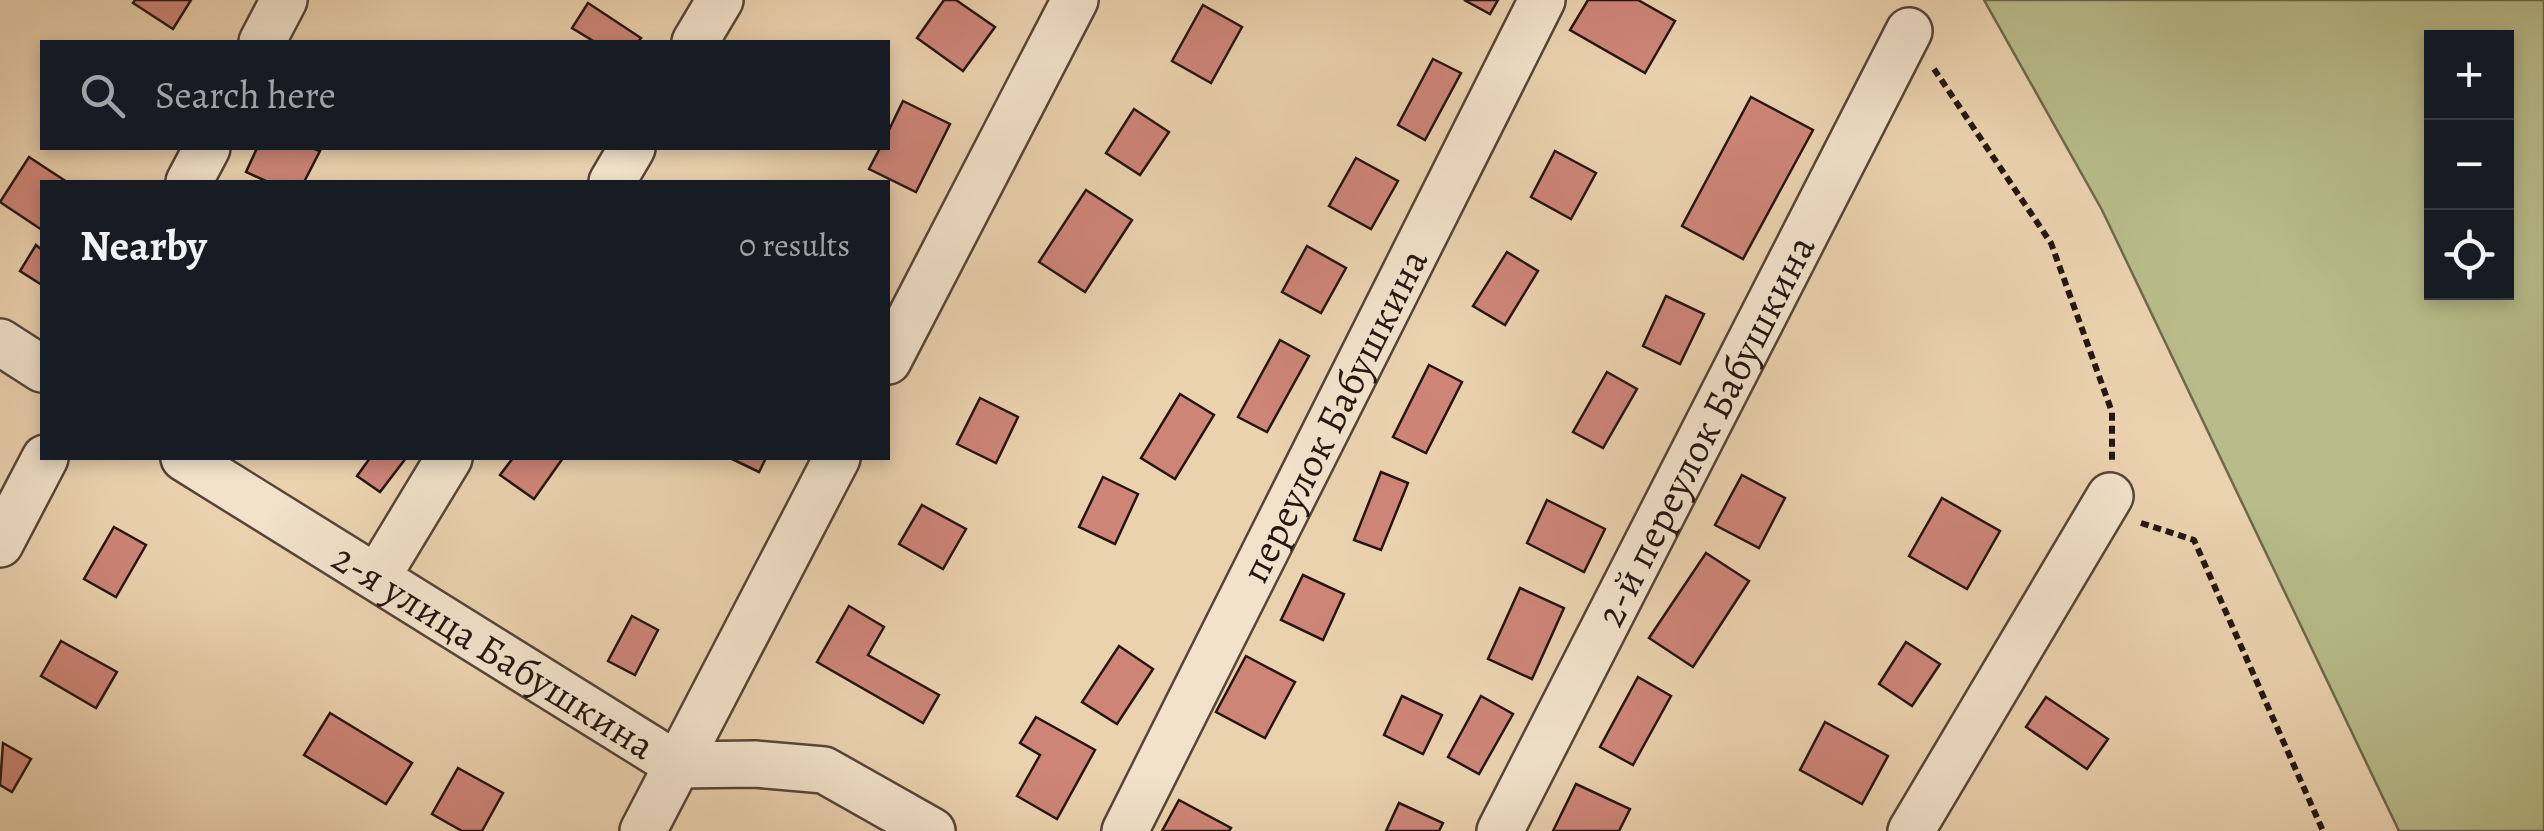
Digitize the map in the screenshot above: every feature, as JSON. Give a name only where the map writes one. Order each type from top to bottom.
[{"type":"street","points":[[263,40],[284,0]]},
{"type":"street","points":[[695,40],[720,0]]},
{"type":"street","points":[[890,357],[1075,0]]},
{"type":"street","name":"переулок Бабушкина","points":[[1125,831],[1542,0]]},
{"type":"street","name":"2-й переулок Бабушкина","points":[[1500,831],[1909,31]]},
{"type":"street","points":[[190,180],[206,150]]},
{"type":"street","points":[[613,180],[631,150]]},
{"type":"street","points":[[0,342],[40,368]]},
{"type":"street","points":[[0,544],[44,460]]},
{"type":"street","name":"2-я улица Бабушкина","points":[[187,460],[677,765],[755,764],[824,770],[932,831]]},
{"type":"street","points":[[378,577],[447,460]]},
{"type":"street","points":[[643,831],[836,460]]},
{"type":"street","points":[[1911,831],[2110,496]]},
{"type":"path","points":[[1909,31],[2051,243],[2112,412],[2110,496],[2133,520],[2194,540],[2323,831]]},
{"type":"green space","points":[[1984,0],[2544,0],[2544,831],[2399,831],[2102,210]]},
{"type":"building","points":[[191,0],[173,29],[133,3]]},
{"type":"building","points":[[944,0],[956,0],[995,27],[963,71],[917,38]]},
{"type":"building","points":[[1464,0],[1498,0],[1490,14]]},
{"type":"building","points":[[1588,0],[1638,0],[1675,21],[1645,73],[1570,30]]},
{"type":"building","points":[[588,3],[641,38],[592,40],[572,28]]},
{"type":"building","points":[[1203,5],[1242,27],[1211,83],[1172,61]]},
{"type":"building","points":[[1433,59],[1461,73],[1425,140],[1398,125]]},
{"type":"building","points":[[1751,97],[1813,130],[1743,259],[1682,226]]},
{"type":"building","points":[[903,101],[950,124],[916,192],[869,169],[879,150],[890,150],[890,128]]},
{"type":"building","points":[[1134,109],[1169,132],[1140,175],[1106,153]]},
{"type":"building","points":[[256,150],[320,151],[305,180],[264,180],[246,172]]},
{"type":"building","points":[[1555,151],[1596,173],[1571,219],[1531,197]]},
{"type":"building","points":[[29,157],[64,180],[40,180],[40,229],[0,202]]},
{"type":"building","points":[[1356,158],[1398,181],[1371,229],[1329,206]]},
{"type":"building","points":[[1086,190],[1132,220],[1085,292],[1039,262]]},
{"type":"building","points":[[36,245],[40,248],[40,284],[20,271]]},
{"type":"building","points":[[1307,246],[1346,268],[1321,313],[1282,292]]},
{"type":"building","points":[[1507,252],[1538,271],[1505,325],[1473,306]]},
{"type":"building","points":[[1666,296],[1704,314],[1680,364],[1643,346]]},
{"type":"building","points":[[1280,340],[1309,356],[1267,432],[1238,417]]},
{"type":"building","points":[[1429,365],[1462,382],[1426,453],[1393,437]]},
{"type":"building","points":[[1607,372],[1637,389],[1603,448],[1573,432]]},
{"type":"building","points":[[1180,394],[1214,415],[1175,479],[1141,458]]},
{"type":"building","points":[[980,398],[1018,417],[996,463],[957,444]]},
{"type":"building","points":[[369,460],[404,460],[380,492],[357,476]]},
{"type":"building","points":[[511,460],[562,460],[534,499],[500,475]]},
{"type":"building","points":[[734,460],[765,460],[759,472]]},
{"type":"building","points":[[1381,472],[1408,483],[1381,550],[1354,540]]},
{"type":"building","points":[[1742,475],[1785,498],[1759,548],[1715,525]]},
{"type":"building","points":[[1103,477],[1138,494],[1115,544],[1079,527]]},
{"type":"building","points":[[1942,498],[2000,531],[1967,589],[1909,556]]},
{"type":"building","points":[[1547,500],[1605,529],[1584,572],[1527,543]]},
{"type":"building","points":[[922,505],[966,529],[943,569],[899,544]]},
{"type":"building","points":[[114,527],[146,545],[116,597],[84,579]]},
{"type":"building","points":[[1706,553],[1749,581],[1693,667],[1649,638]]},
{"type":"building","points":[[1303,575],[1344,594],[1323,640],[1281,620]]},
{"type":"building","points":[[1520,588],[1564,608],[1532,679],[1488,659]]},
{"type":"building","points":[[849,606],[884,627],[868,655],[939,695],[923,723],[817,662]]},
{"type":"building","points":[[632,616],[658,630],[635,675],[608,661]]},
{"type":"building","points":[[61,641],[117,672],[96,708],[41,676]]},
{"type":"building","points":[[1906,642],[1940,664],[1912,706],[1879,684]]},
{"type":"building","points":[[1119,646],[1153,669],[1117,724],[1082,702]]},
{"type":"building","points":[[1246,656],[1295,682],[1265,738],[1216,712]]},
{"type":"building","points":[[1638,677],[1671,696],[1633,765],[1600,747]]},
{"type":"building","points":[[1402,696],[1442,715],[1423,754],[1384,735]]},
{"type":"building","points":[[1481,696],[1513,714],[1479,774],[1448,757]]},
{"type":"building","points":[[2046,697],[2108,739],[2087,769],[2026,727]]},
{"type":"building","points":[[330,713],[412,763],[386,804],[304,755]]},
{"type":"building","points":[[1036,717],[1095,750],[1057,819],[1017,796],[1040,755],[1020,743]]},
{"type":"building","points":[[1825,722],[1888,756],[1862,804],[1800,770]]},
{"type":"building","points":[[3,743],[31,759],[12,792],[0,785]]},
{"type":"building","points":[[458,768],[503,793],[482,831],[462,831],[432,814]]},
{"type":"building","points":[[1576,784],[1630,809],[1619,831],[1553,831]]},
{"type":"building","points":[[1179,800],[1231,828],[1162,831]]},
{"type":"building","points":[[1399,803],[1443,823],[1439,831],[1386,831]]}]
